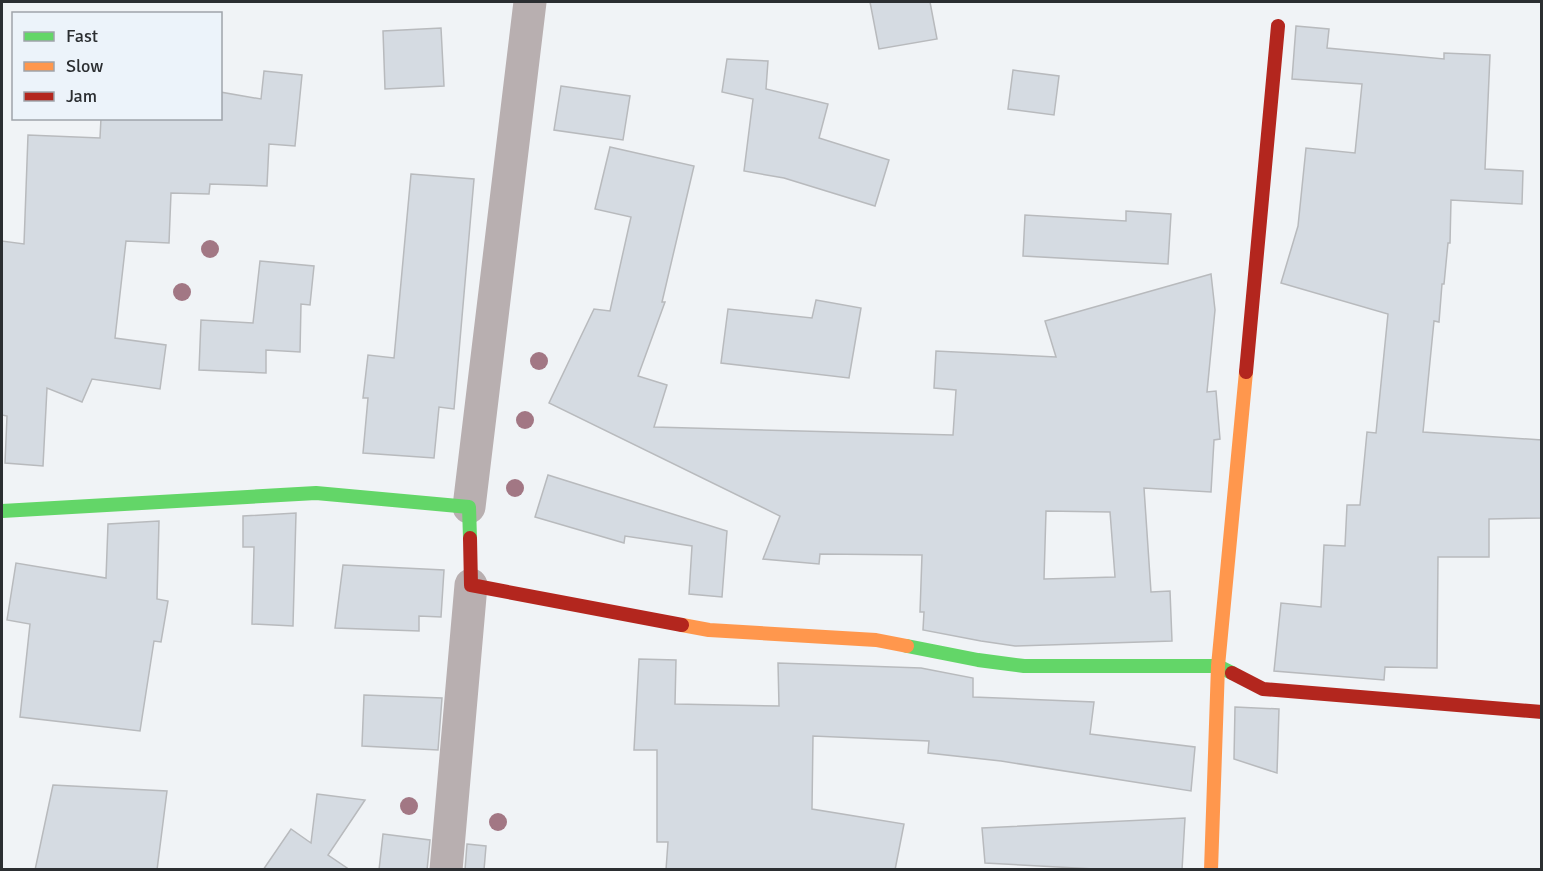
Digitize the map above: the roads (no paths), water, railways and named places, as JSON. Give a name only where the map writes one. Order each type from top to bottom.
[{"type":"street","points":[[447,870],[471,585],[469,507],[530,2]]},
{"type":"street","points":[[1211,870],[1218,666],[1278,26]]},
{"type":"street","points":[[2,511],[316,493],[469,507]]},
{"type":"street","points":[[471,585],[709,630],[876,640],[978,660],[1024,666],[1218,666],[1263,689],[1542,712]]}]
